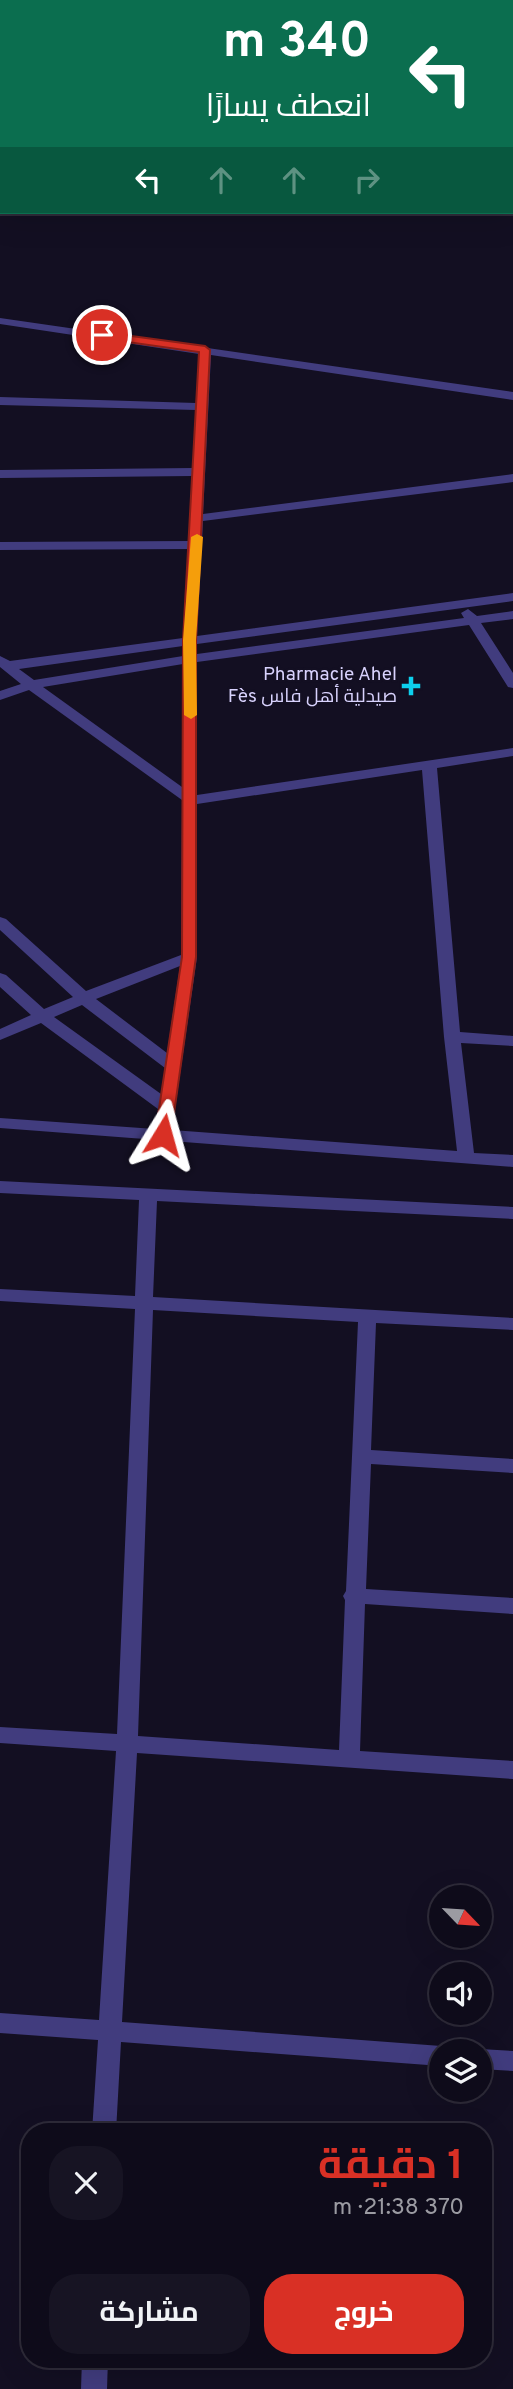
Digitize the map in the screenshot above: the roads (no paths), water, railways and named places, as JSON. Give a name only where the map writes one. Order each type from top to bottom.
[{"type":"street","points":[[0,321],[513,396]]},
{"type":"street","points":[[163,1135],[189,957],[190,640],[205,350]]},
{"type":"street","points":[[0,401],[202,407]]},
{"type":"street","points":[[0,474],[200,472]]},
{"type":"street","points":[[198,518],[513,478]]},
{"type":"street","points":[[0,546],[196,545]]},
{"type":"street","points":[[4,663],[513,597]]},
{"type":"street","points":[[463,604],[513,684]]},
{"type":"street","points":[[0,696],[31,685],[191,659],[513,615]]},
{"type":"street","points":[[4,663],[191,800],[513,752]]},
{"type":"street","points":[[429,763],[452,1038],[466,1158]]},
{"type":"street","points":[[0,922],[84,998],[173,1066]]},
{"type":"street","points":[[0,1035],[84,998],[189,957]]},
{"type":"street","points":[[0,978],[42,1016],[167,1107]]},
{"type":"street","points":[[452,1038],[513,1041]]},
{"type":"street","points":[[0,1123],[513,1161]]},
{"type":"street","points":[[0,1187],[513,1213]]},
{"type":"street","points":[[104,2123],[127,1743],[148,1196]]},
{"type":"street","points":[[0,1295],[513,1324]]},
{"type":"street","points":[[349,1758],[353,1596],[367,1315]]},
{"type":"street","points":[[361,1456],[513,1466]]},
{"type":"street","points":[[353,1596],[513,1606]]},
{"type":"street","points":[[0,1735],[513,1770]]},
{"type":"street","points":[[0,2023],[429,2055]]},
{"type":"street","points":[[492,2060],[513,2062]]},
{"type":"street","points":[[94,2389],[95,2368]]},
{"type":"place","name":"Pharmacie Ahel Fès صيدلية أهل فاس","points":[[411,686]]}]
